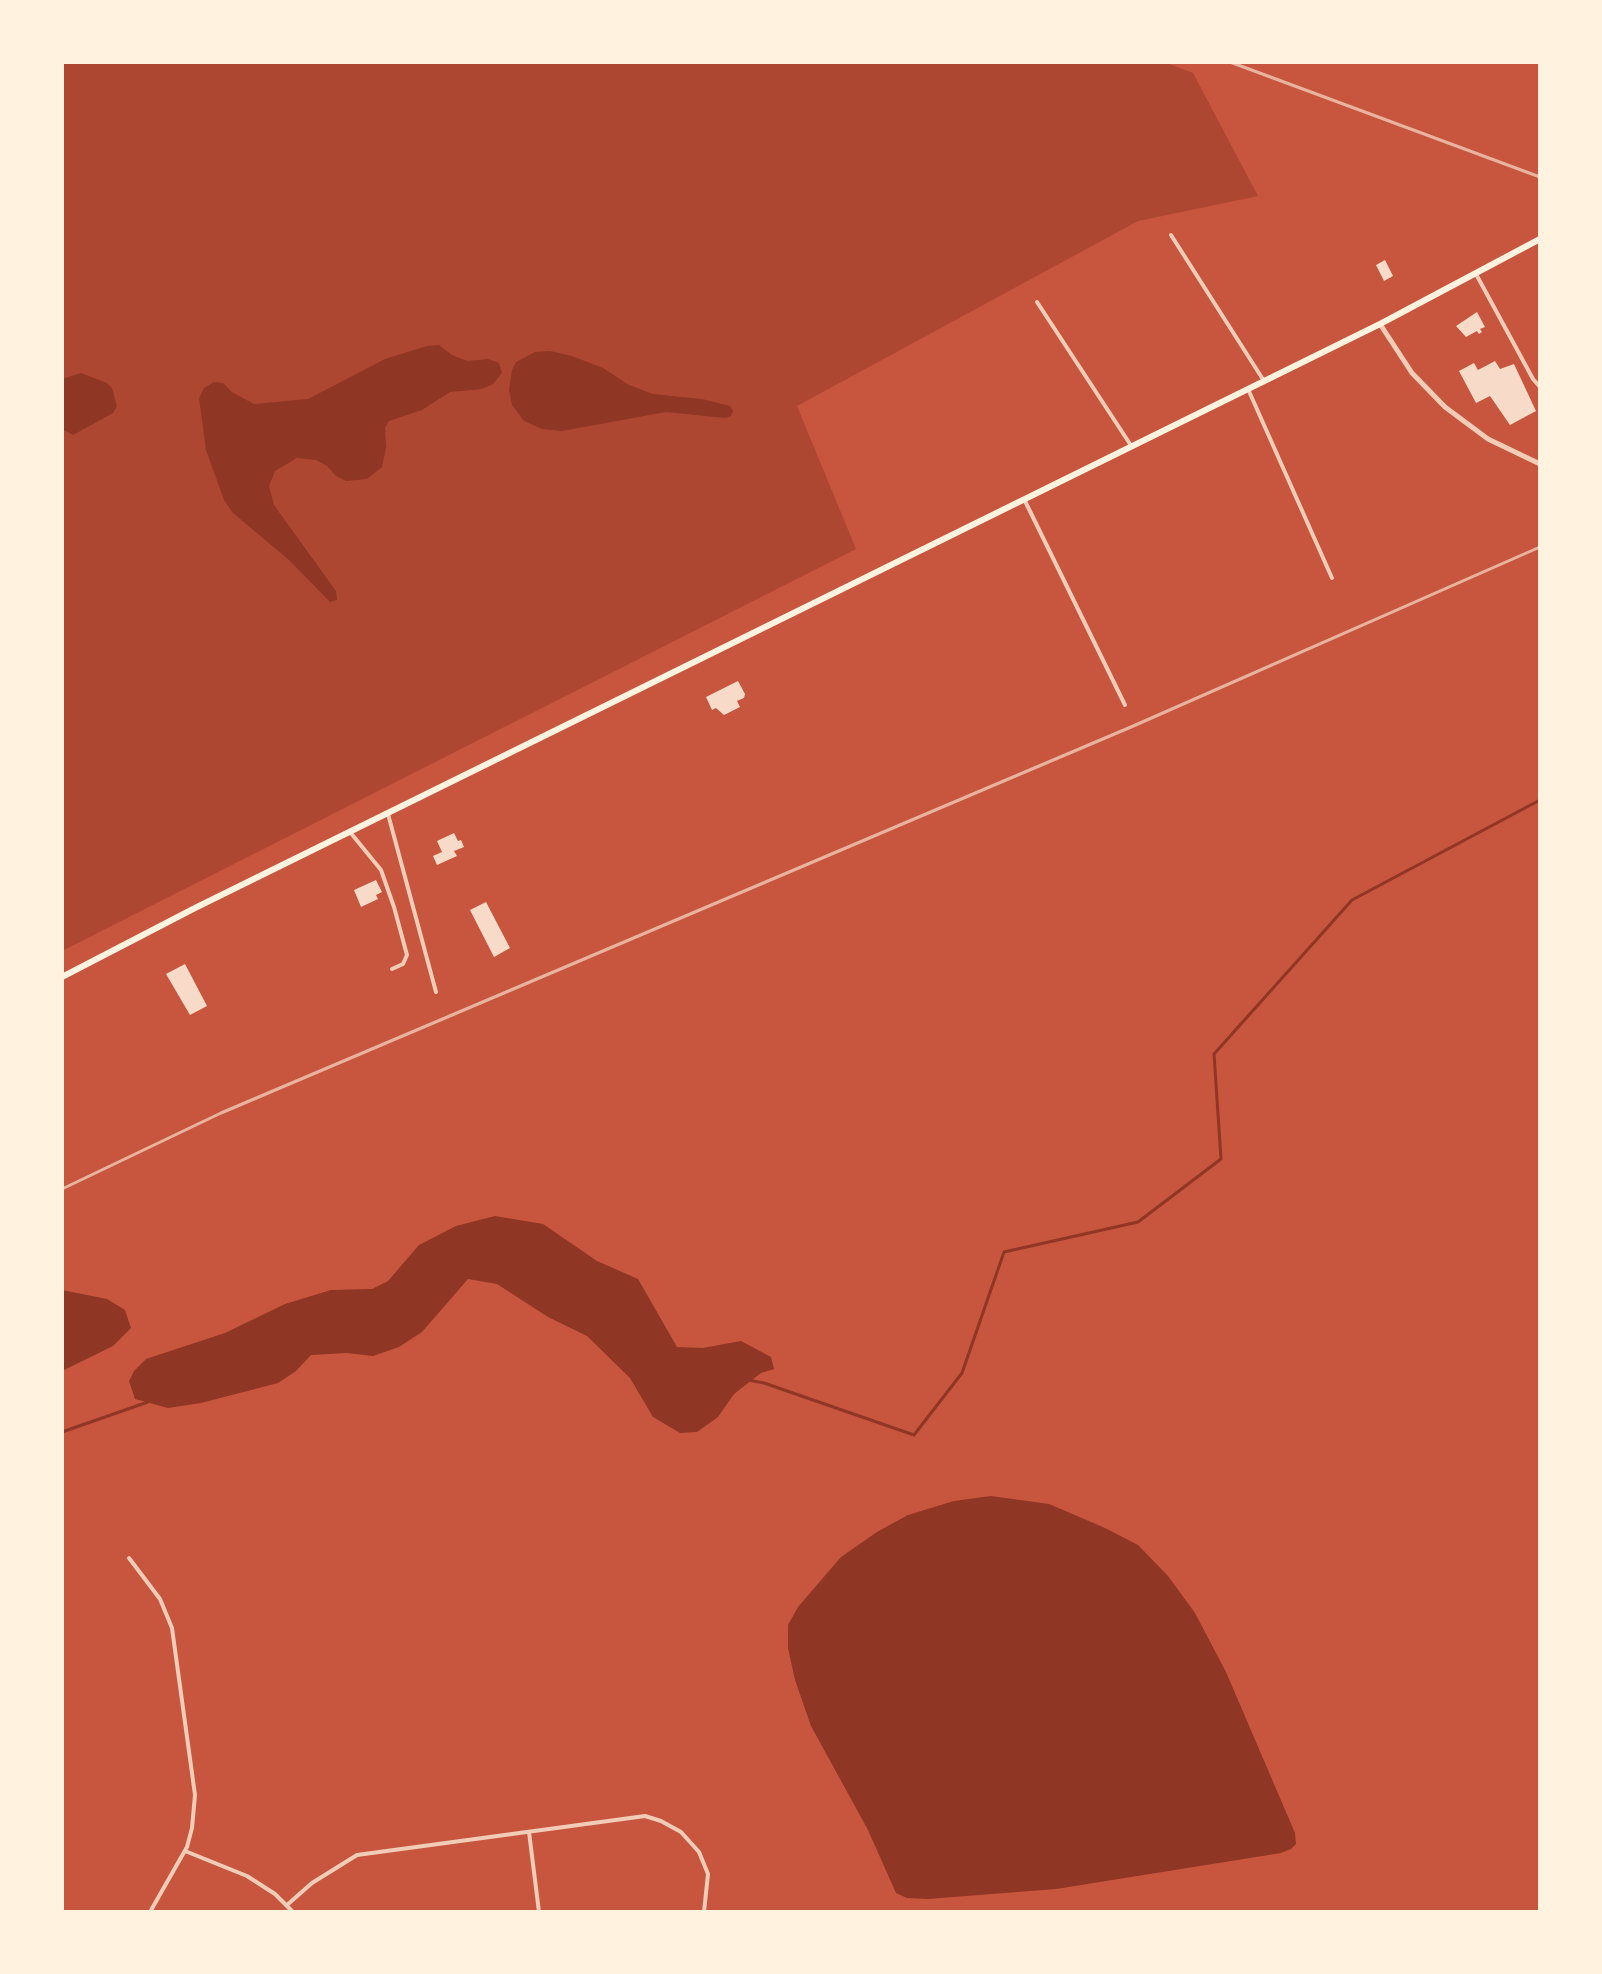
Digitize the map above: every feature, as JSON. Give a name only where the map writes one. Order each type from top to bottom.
[{"type":"main road","points":[[62,977],[1380,324],[1540,239]]},
{"type":"street","points":[[1171,235],[1264,381]]},
{"type":"street","points":[[1476,274],[1540,387]]},
{"type":"street","points":[[1037,302],[1132,447]]},
{"type":"street","points":[[1380,324],[1412,373],[1445,407],[1488,439],[1540,464]]},
{"type":"street","points":[[1248,389],[1304,521],[1332,578]]},
{"type":"street","points":[[1024,499],[1125,705]]},
{"type":"street","points":[[388,814],[436,992]]},
{"type":"street","points":[[350,832],[381,870],[394,907],[407,955],[403,964],[392,969]]},
{"type":"street","points":[[129,1558],[167,1613],[175,1643],[195,1795],[192,1828],[185,1851],[150,1912]]},
{"type":"street","points":[[287,1905],[312,1883],[357,1855],[645,1816],[681,1832],[699,1852],[708,1874],[704,1912]]},
{"type":"street","points":[[529,1832],[539,1912]]},
{"type":"street","points":[[185,1851],[247,1876],[293,1912]]},
{"type":"shaded area","points":[[62,62],[1164,62],[1193,73],[1258,196],[1138,221],[797,406],[856,549],[62,951]]},
{"type":"shaded area","points":[[439,345],[467,361],[488,359],[499,363],[502,373],[493,384],[482,389],[450,392],[422,410],[389,421],[385,428],[386,448],[382,467],[367,479],[346,481],[316,460],[297,458],[275,471],[269,486],[274,505],[336,591],[337,600],[330,602],[289,560],[233,513],[224,500],[206,450],[199,398],[204,388],[214,382],[223,383],[232,392],[254,404],[308,399],[385,359]]},
{"type":"shaded area","points":[[550,351],[603,368],[629,385],[653,394],[702,399],[730,406],[733,411],[731,416],[725,418],[666,412],[562,431],[542,429],[524,421],[512,405],[509,390],[516,362],[535,352]]},
{"type":"shaded area","points":[[81,373],[107,383],[112,388],[117,406],[113,413],[73,435],[62,429],[62,379]]},
{"type":"shaded area","points":[[495,1216],[543,1224],[597,1261],[638,1279],[677,1347],[703,1348],[741,1341],[771,1357],[774,1369],[761,1373],[734,1394],[718,1417],[697,1432],[680,1433],[653,1417],[630,1378],[587,1336],[548,1317],[497,1284],[468,1279],[422,1332],[399,1347],[373,1356],[347,1353],[311,1355],[296,1371],[278,1383],[201,1403],[168,1408],[135,1399],[129,1381],[146,1359],[225,1333],[285,1304],[331,1290],[372,1289],[388,1281],[419,1245],[456,1226]]},
{"type":"shaded area","points":[[62,1290],[107,1299],[125,1310],[131,1328],[113,1346],[62,1371]]},
{"type":"shaded area","points":[[991,1496],[1049,1504],[1105,1528],[1138,1545],[1168,1576],[1195,1613],[1226,1672],[1295,1833],[1296,1844],[1291,1849],[1056,1889],[928,1899],[907,1898],[896,1893],[868,1830],[811,1726],[795,1680],[788,1648],[788,1625],[798,1607],[841,1557],[877,1532],[908,1515],[954,1501]]},
{"type":"building","points":[[1385,260],[1393,276],[1384,281],[1376,265]]},
{"type":"building","points":[[1477,312],[1485,327],[1480,329],[1482,332],[1479,334],[1477,331],[1466,337],[1456,326]]},
{"type":"building","points":[[1495,361],[1500,369],[1514,364],[1536,411],[1510,425],[1490,396],[1476,403],[1459,371],[1474,363],[1478,370]]},
{"type":"building","points":[[738,681],[745,694],[737,701],[740,707],[724,715],[716,708],[712,710],[706,697]]},
{"type":"building","points":[[454,833],[464,847],[454,851],[457,856],[437,865],[433,856],[442,852],[437,841]]},
{"type":"building","points":[[376,880],[382,892],[376,895],[378,899],[361,907],[354,890]]},
{"type":"building","points":[[486,902],[510,948],[494,957],[470,910]]},
{"type":"building","points":[[185,964],[207,1006],[190,1015],[166,974]]},
{"type":"waterway","points":[[748,1380],[914,1435],[962,1373],[1004,1252],[1138,1222],[1221,1159],[1214,1054],[1352,900],[1540,800]]},
{"type":"waterway","points":[[62,1432],[148,1402]]},
{"type":"railway","points":[[1230,62],[1540,177]]},
{"type":"railway","points":[[62,1189],[221,1113],[1131,727],[1540,547]]}]
